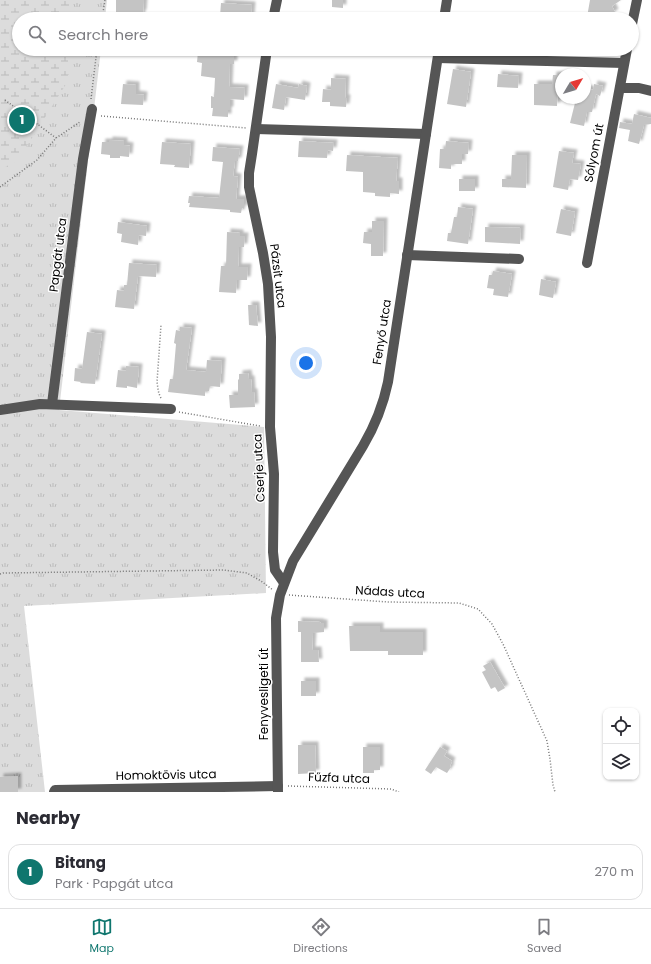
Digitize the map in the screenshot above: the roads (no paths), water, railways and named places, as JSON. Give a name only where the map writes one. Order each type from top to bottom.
[{"type":"street","points":[[274,12],[277,0]]},
{"type":"street","points":[[445,12],[447,0]]},
{"type":"street","points":[[634,12],[637,0]]},
{"type":"street","name":"Pázsit utca","points":[[267,56],[249,173],[250,187],[268,284],[270,337],[270,427]]},
{"type":"street","name":"Fenyő utca","points":[[280,595],[293,561],[363,446],[381,409],[388,382],[438,56]]},
{"type":"street","points":[[494,56],[624,63]]},
{"type":"street","name":"Sólyom út","points":[[587,263],[626,56]]},
{"type":"street","points":[[620,88],[639,88],[651,90]]},
{"type":"street","name":"Papgát utca","points":[[52,404],[83,159],[92,112]]},
{"type":"street","points":[[256,129],[426,134]]},
{"type":"street","points":[[407,255],[519,259]]},
{"type":"street","points":[[0,410],[40,404],[171,409]]},
{"type":"street","name":"Cserje utca","points":[[270,427],[274,474],[273,562],[275,570],[284,583]]},
{"type":"street","name":"Fenyvesligeti út","points":[[278,789],[276,618],[280,595]]},
{"type":"street","name":"Homoktövis utca","points":[[55,791],[278,789]]},
{"type":"place","name":"Bitang","points":[[22,120]]}]
